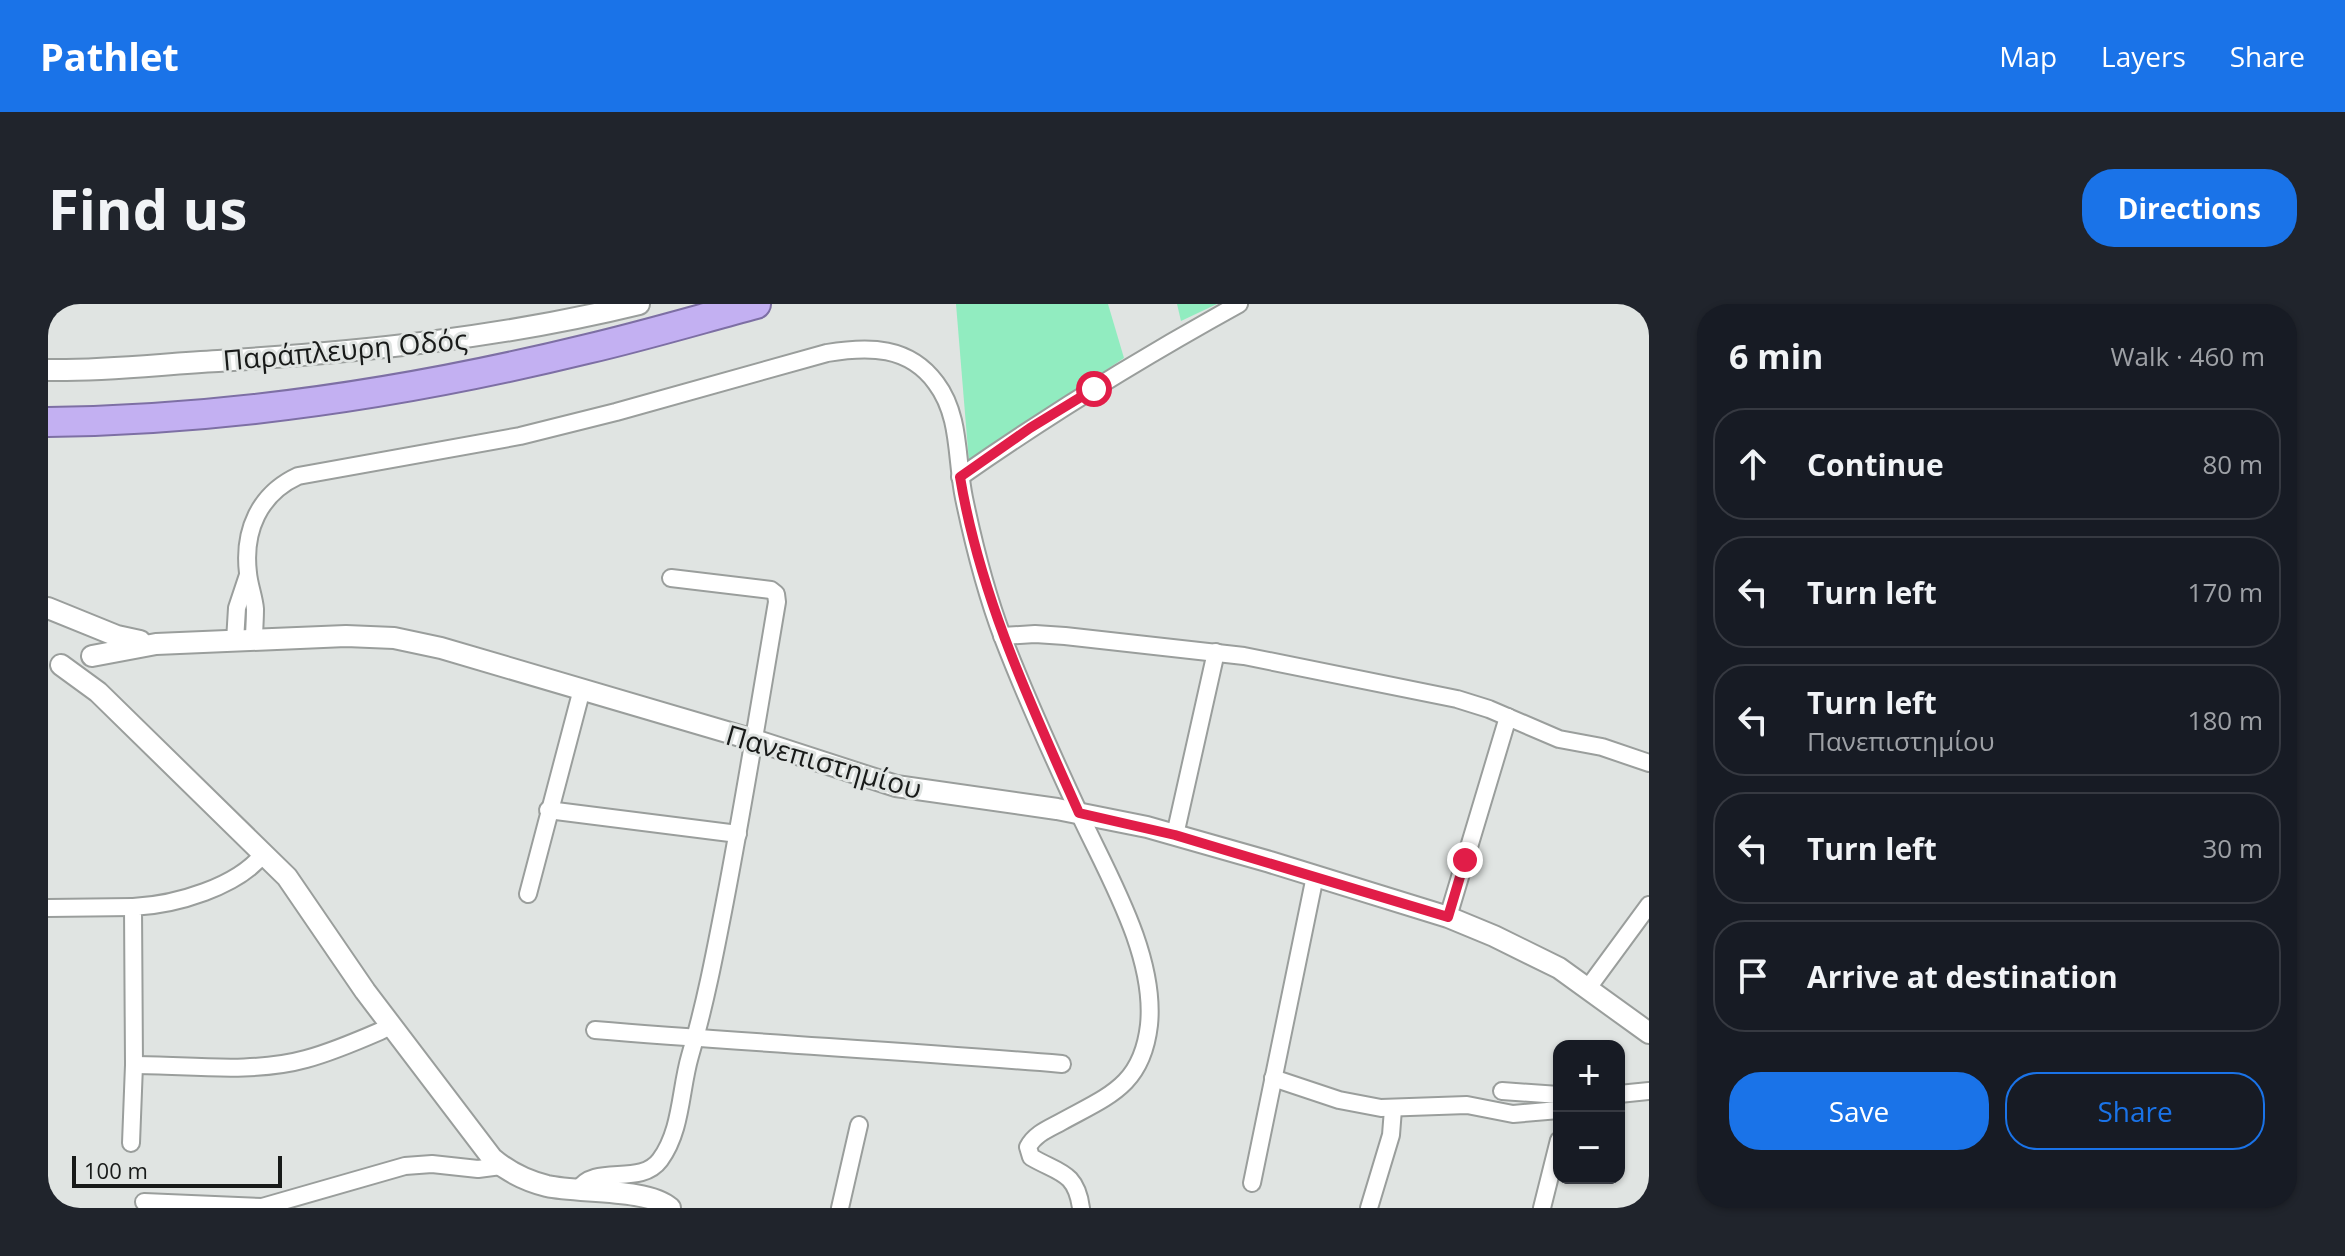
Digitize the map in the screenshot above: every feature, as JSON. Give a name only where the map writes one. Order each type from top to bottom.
[{"type":"highway","points":[[48,422],[150,420],[348,396],[562,355],[756,304]]},
{"type":"street","name":"Παράπλευρη Οδός","points":[[48,370],[241,360],[410,346],[493,334],[639,304]]},
{"type":"street","points":[[960,477],[1030,428],[1120,372],[1239,304]]},
{"type":"street","points":[[245,641],[237,608],[248,575],[246,547],[256,516],[274,491],[298,476],[520,436],[848,350],[863,348],[897,352],[920,365],[929,373],[950,406],[960,477],[984,580],[1002,636],[1124,911],[1143,963],[1149,1021],[1143,1055],[1127,1080],[1106,1097],[1039,1135],[1029,1145],[1028,1153],[1032,1158],[1073,1181],[1081,1208]]},
{"type":"street","points":[[578,1190],[590,1179],[641,1172],[660,1160],[674,1133],[738,834],[777,602],[776,594],[771,590],[671,578]]},
{"type":"street","name":"Πανεπιστημίου","points":[[48,608],[117,636],[156,644]]},
{"type":"street","points":[[87,624],[95,640],[91,658],[95,679],[109,703]]},
{"type":"street","name":"Πανεπιστημίου","points":[[54,662],[78,666],[91,658],[156,644],[346,636],[394,638],[471,656],[754,740],[896,786],[1079,813],[1175,835],[1448,917],[1532,954],[1588,988],[1649,1033]]},
{"type":"street","points":[[1002,636],[1065,636],[1216,652],[1430,693],[1478,705],[1559,739],[1602,747],[1649,763]]},
{"type":"street","points":[[1175,835],[1216,652]]},
{"type":"street","points":[[54,662],[86,681],[264,853],[297,890],[473,1136],[501,1166],[544,1185],[649,1198],[670,1208]]},
{"type":"street","points":[[528,894],[582,689]]},
{"type":"street","points":[[1448,917],[1508,717]]},
{"type":"street","points":[[548,810],[738,834]]},
{"type":"street","points":[[48,908],[133,907],[176,901],[249,870],[264,853]]},
{"type":"street","points":[[1252,1183],[1315,876]]},
{"type":"street","points":[[1588,988],[1649,905]]},
{"type":"street","points":[[131,1143],[133,907]]},
{"type":"street","points":[[134,1065],[247,1066],[293,1062],[324,1054],[392,1026]]},
{"type":"street","points":[[595,1030],[790,1047],[923,1052],[1062,1064]]},
{"type":"street","points":[[1273,1078],[1349,1102],[1393,1109],[1467,1105],[1513,1114],[1553,1111]]},
{"type":"street","points":[[1502,1091],[1553,1095]]},
{"type":"street","points":[[1625,1093],[1649,1091]]},
{"type":"street","points":[[1369,1208],[1391,1135],[1393,1109]]},
{"type":"street","points":[[840,1208],[859,1125]]},
{"type":"street","points":[[144,1202],[262,1207],[405,1166],[432,1164],[478,1169],[501,1166]]},
{"type":"street","points":[[1542,1208],[1553,1164]]},
{"type":"green space","points":[[956,304],[1108,304],[1124,358],[969,462]]},
{"type":"green space","points":[[1177,304],[1217,304],[1181,321]]},
{"type":"route","points":[[1094,389],[1030,428],[960,477],[986,588],[1002,636],[1079,813],[1147,827],[1448,917],[1465,860]]}]
